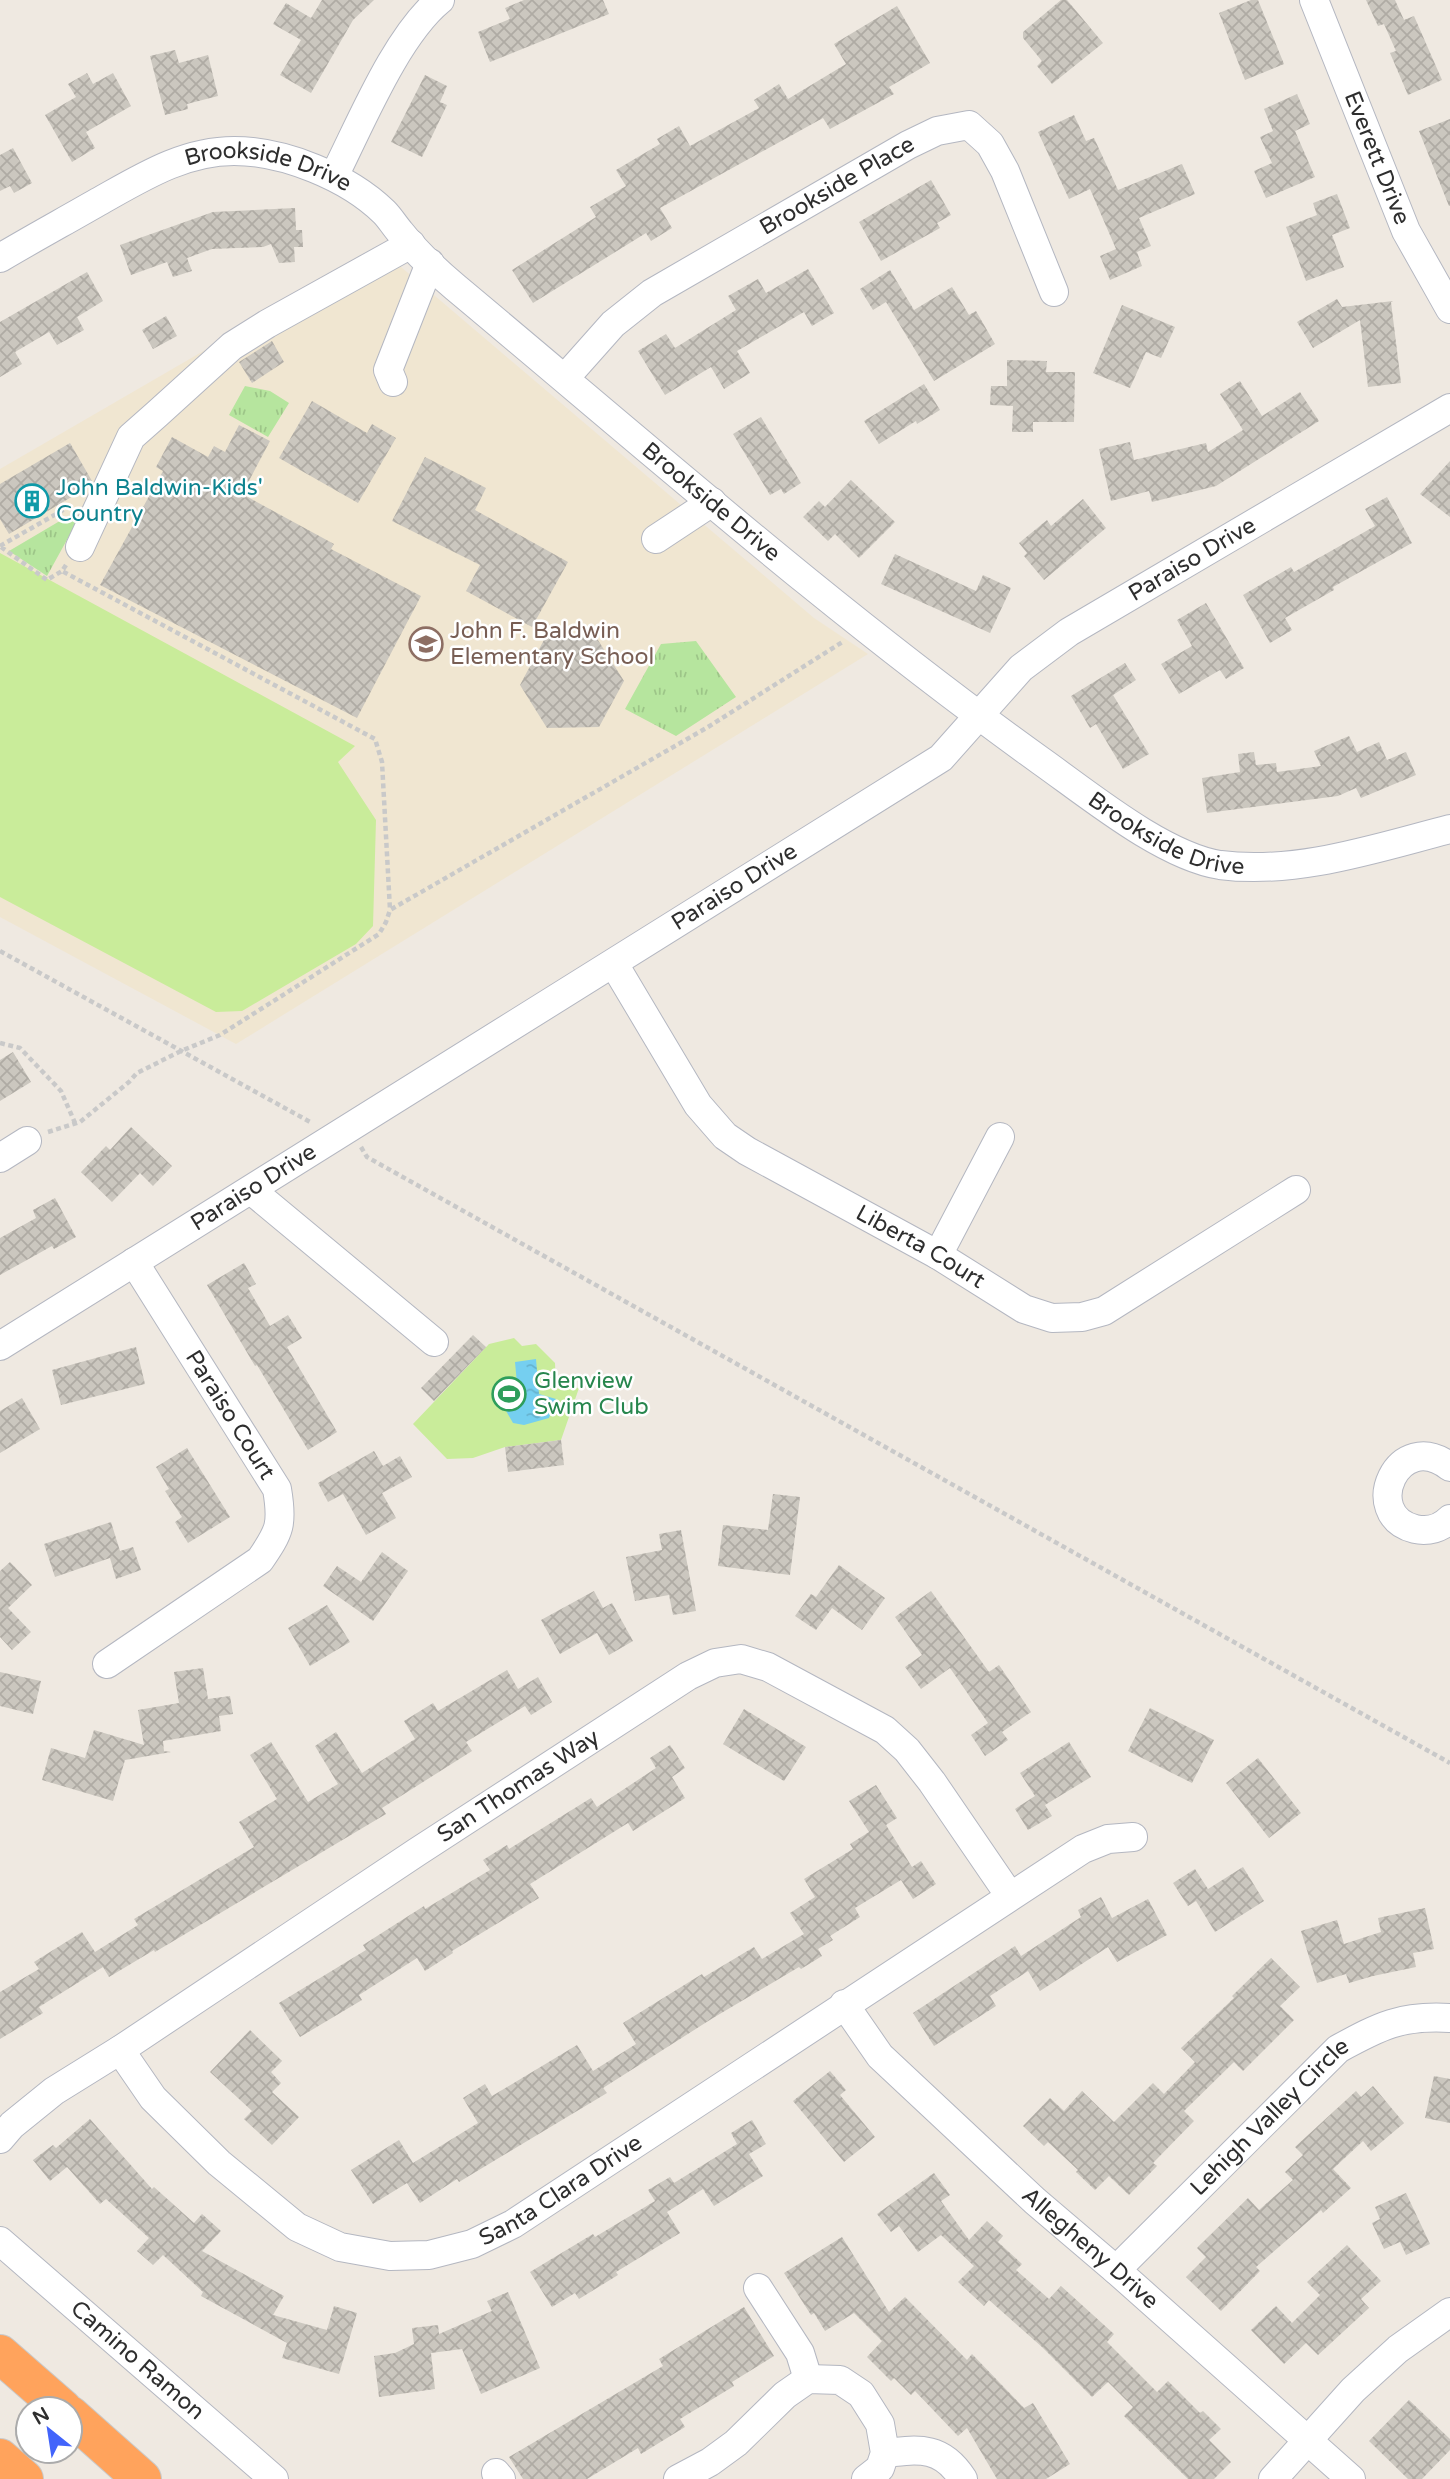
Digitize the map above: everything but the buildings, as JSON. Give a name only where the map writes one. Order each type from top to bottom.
[{"type":"highway","points":[[0,2354],[47,2395]]},
{"type":"highway","points":[[84,2428],[142,2479]]},
{"type":"highway","points":[[0,2458],[24,2479]]},
{"type":"street","points":[[334,176],[400,46],[431,7],[440,0]]},
{"type":"street","name":"Everett Drive","points":[[1314,0],[1406,231],[1450,309]]},
{"type":"street","name":"Brookside Place","points":[[565,378],[613,324],[652,293],[908,145],[937,131],[969,125],[990,144],[1005,171],[1054,292]]},
{"type":"street","name":"Brookside Drive","points":[[0,258],[147,174],[205,154],[233,151],[259,153],[334,176],[372,201],[449,282],[865,627],[979,716],[1160,844],[1216,864],[1270,868],[1340,856],[1450,829]]},
{"type":"street","points":[[393,382],[388,370],[421,254]]},
{"type":"street","points":[[80,547],[131,437],[232,345],[267,324],[421,254]]},
{"type":"street","name":"Paraiso Drive","points":[[0,1346],[941,758],[1021,668],[1069,632],[1450,408]]},
{"type":"street","points":[[656,539],[712,502]]},
{"type":"street","name":"Liberta Court","points":[[614,964],[698,1105],[725,1136],[747,1151],[938,1255],[1024,1309],[1052,1318],[1082,1317],[1104,1311],[1296,1190]]},
{"type":"street","points":[[938,1255],[1000,1138]]},
{"type":"street","points":[[0,1158],[27,1141]]},
{"type":"street","points":[[251,1190],[434,1342]]},
{"type":"street","name":"Paraiso Court","points":[[107,1664],[260,1560],[275,1537],[281,1516],[277,1489],[134,1262]]},
{"type":"street","points":[[1450,1467],[1431,1456],[1407,1460],[1390,1478],[1387,1490],[1393,1513],[1401,1522],[1412,1528],[1435,1529],[1450,1519]]},
{"type":"street","name":"San Thomas Way","points":[[0,2139],[12,2125],[54,2091],[688,1676],[715,1663],[741,1659],[768,1667],[885,1730],[907,1750],[932,1782],[1010,1896]]},
{"type":"street","name":"Santa Clara Drive","points":[[120,2050],[153,2098],[219,2163],[297,2227],[340,2247],[390,2256],[429,2256],[472,2244],[513,2224],[1083,1849],[1108,1839],[1133,1837]]},
{"type":"street","name":"Allegheny Drive","points":[[844,2004],[880,2056],[1035,2201],[1351,2479]]},
{"type":"street","name":"Lehigh Valley Circle","points":[[1116,2270],[1338,2049],[1377,2028],[1420,2016],[1450,2018]]},
{"type":"street","name":"Camino Ramon","points":[[0,2241],[274,2479]]},
{"type":"street","points":[[758,2288],[800,2353],[808,2379]]},
{"type":"street","points":[[1273,2479],[1353,2390],[1398,2349],[1450,2312]]},
{"type":"street","points":[[678,2479],[710,2462],[736,2443],[786,2395],[808,2379],[840,2380],[861,2394],[880,2424],[885,2453],[880,2468],[866,2479]]},
{"type":"street","points":[[885,2453],[915,2449],[937,2452],[963,2479]]},
{"type":"path","points":[[80,547],[62,571],[47,580],[0,546],[110,483]]},
{"type":"path","points":[[27,1141],[75,1123],[130,1082],[137,1073],[220,1035],[379,934],[390,910],[382,762],[375,740],[62,571]]},
{"type":"path","points":[[390,910],[708,727],[865,627]]},
{"type":"path","points":[[0,951],[360,1146],[367,1157],[1450,1763]]},
{"type":"path","points":[[0,1043],[20,1048],[61,1091],[75,1123]]},
{"type":"shaded area","name":"John F. Baldwin Elementary School","points":[[386,245],[401,267],[814,618],[868,654],[236,1044],[0,917],[0,469]]},
{"type":"green space","points":[[245,386],[270,391],[289,403],[268,437],[229,415]]},
{"type":"green space","points":[[75,512],[79,518],[47,576],[9,551]]},
{"type":"green space","points":[[0,553],[355,746],[338,762],[376,820],[373,926],[356,944],[242,1011],[216,1012],[0,897]]},
{"type":"green space","points":[[696,641],[736,697],[676,736],[625,709],[661,644]]},
{"type":"green space","name":"Glenview Swim Club","points":[[514,1338],[522,1346],[536,1344],[555,1363],[556,1385],[579,1388],[561,1440],[505,1447],[473,1458],[447,1459],[413,1424],[489,1344]]},
{"type":"water","points":[[536,1359],[539,1394],[556,1399],[549,1418],[524,1425],[513,1423],[502,1404],[518,1395],[515,1362]]},
{"type":"place","name":"John Baldwin-Kids' Country","points":[[32,501]]},
{"type":"place","name":"John F. Baldwin Elementary School","points":[[426,644]]},
{"type":"place","name":"Glenview Swim Club","points":[[509,1394]]}]
